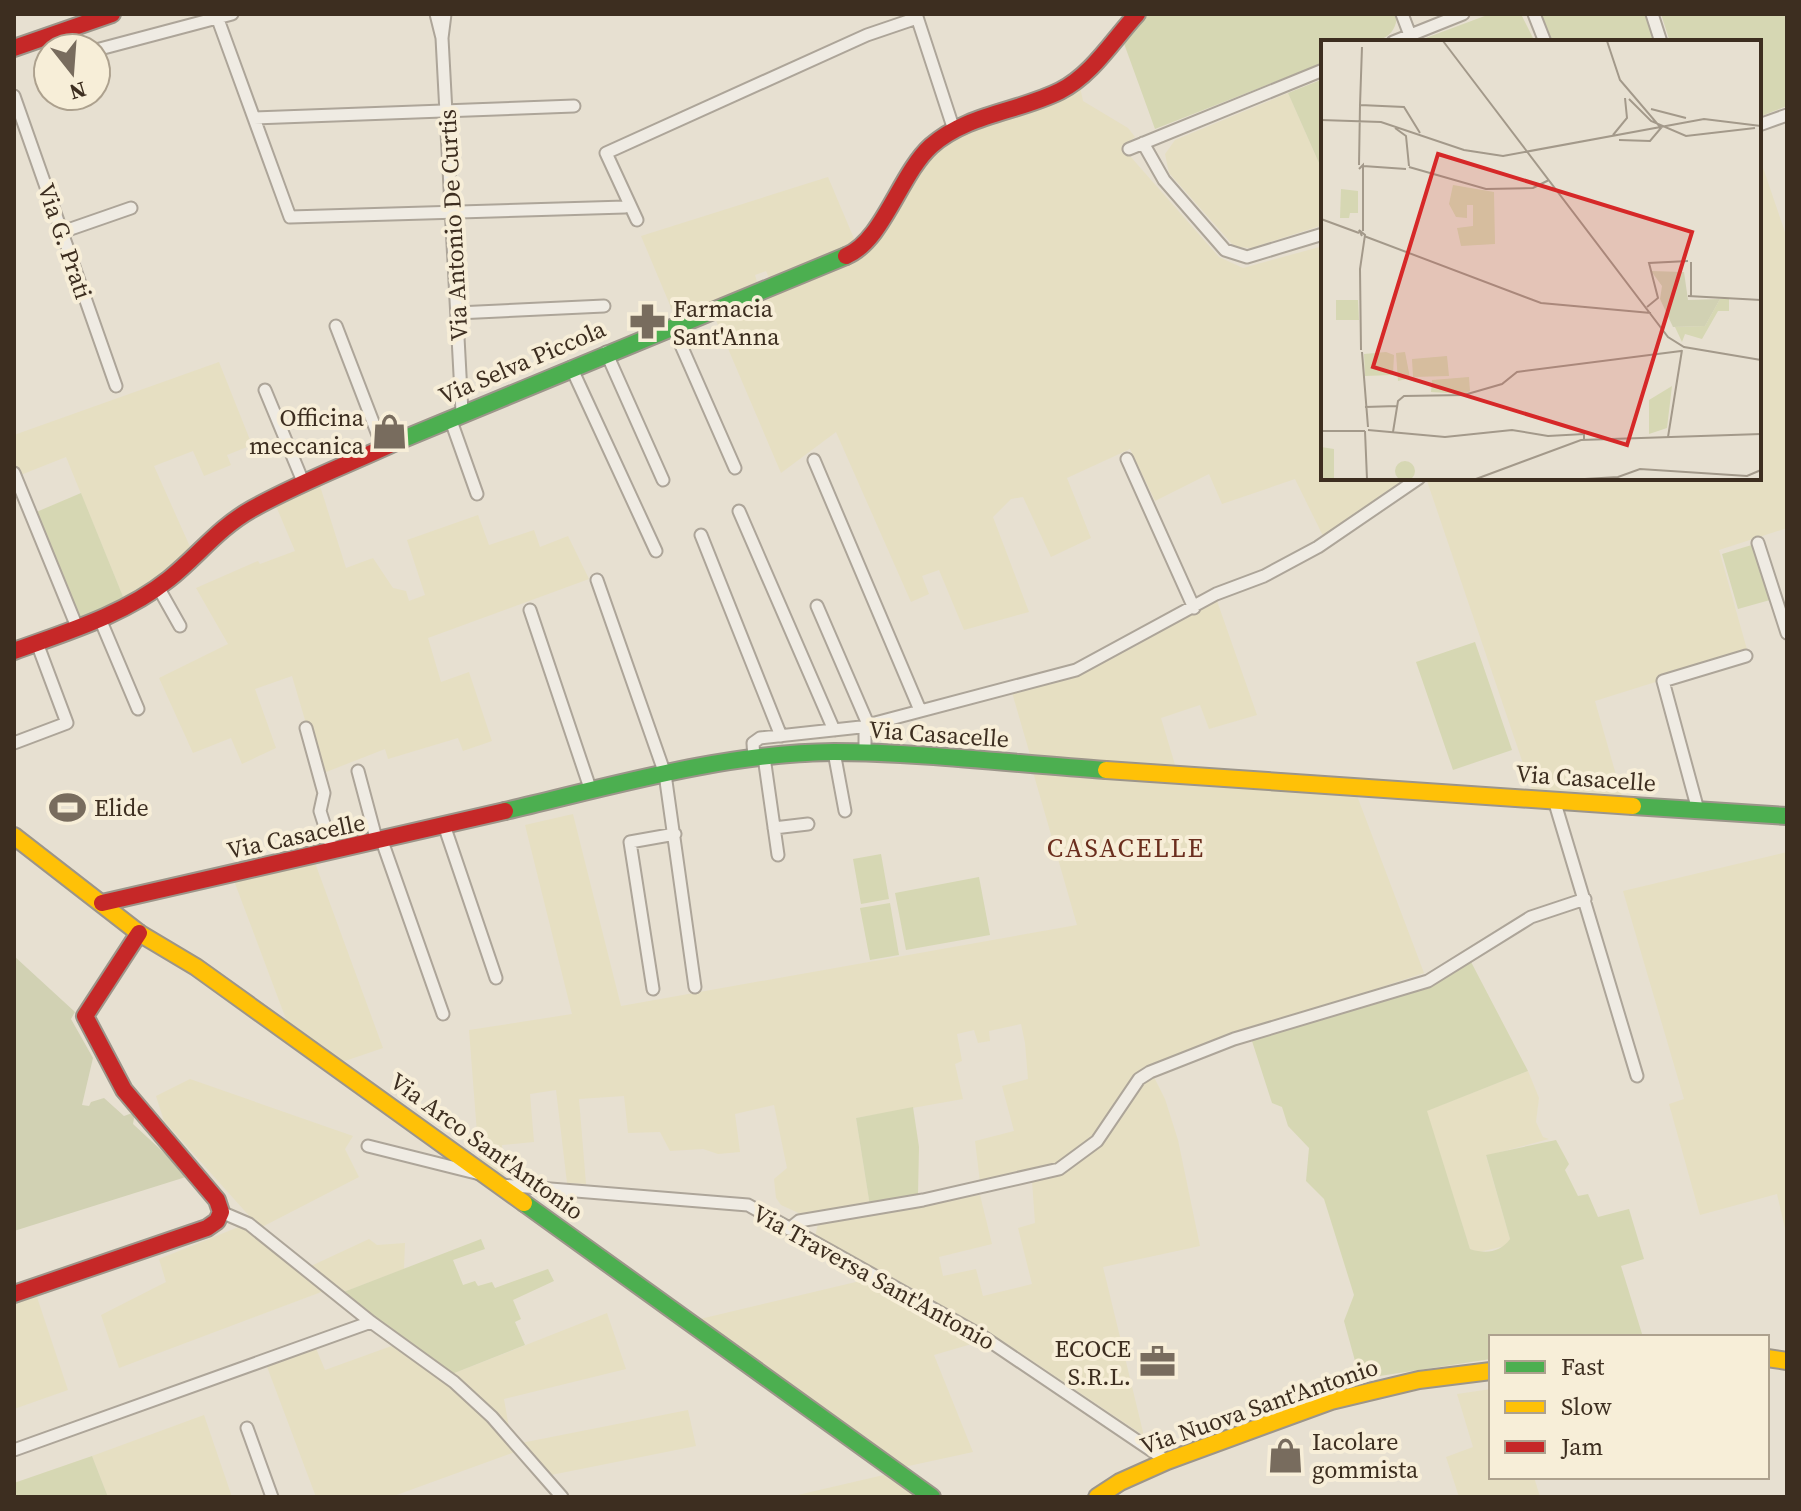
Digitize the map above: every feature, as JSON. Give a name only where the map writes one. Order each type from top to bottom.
[{"type":"street","points":[[14,48],[112,14]]},
{"type":"street","points":[[112,46],[232,14]]},
{"type":"street","points":[[436,14],[442,38]]},
{"type":"street","points":[[442,38],[445,14]]},
{"type":"street","name":"Via Selva Piccola","points":[[14,651],[100,619],[158,587],[229,521],[304,484],[456,415],[853,253],[878,225],[919,158],[954,130],[1066,88],[1137,14]]},
{"type":"street","points":[[1402,14],[1410,35]]},
{"type":"street","points":[[1398,40],[1463,14]]},
{"type":"street","points":[[1534,14],[1544,40]]},
{"type":"street","points":[[1652,14],[1660,40]]},
{"type":"street","points":[[637,220],[606,153],[867,35],[917,16],[954,130]]},
{"type":"street","points":[[217,17],[290,217],[625,207]]},
{"type":"street","name":"Via Antonio De Curtis","points":[[442,38],[457,313],[456,415],[477,494]]},
{"type":"street","points":[[1129,149],[1321,71]]},
{"type":"street","name":"Via G. Prati","points":[[14,96],[116,386]]},
{"type":"street","points":[[254,118],[574,106]]},
{"type":"street","points":[[1761,124],[1787,115]]},
{"type":"street","points":[[1143,143],[1164,180],[1225,250],[1235,256],[1247,257],[1321,235]]},
{"type":"street","points":[[62,232],[131,208]]},
{"type":"street","points":[[457,313],[604,306]]},
{"type":"street","points":[[336,326],[383,448]]},
{"type":"street","points":[[673,327],[735,468]]},
{"type":"street","points":[[606,352],[663,480]]},
{"type":"street","points":[[571,367],[656,551]]},
{"type":"street","points":[[265,390],[304,484]]},
{"type":"street","points":[[1127,459],[1194,608]]},
{"type":"street","points":[[814,460],[920,710]]},
{"type":"street","points":[[14,473],[77,627]]},
{"type":"street","points":[[778,855],[754,741],[869,725],[1076,670],[1216,594],[1264,576],[1318,547],[1416,480]]},
{"type":"street","points":[[739,511],[834,730]]},
{"type":"street","points":[[701,535],[781,736]]},
{"type":"street","points":[[1758,543],[1787,633]]},
{"type":"street","points":[[597,580],[665,774],[695,987]]},
{"type":"street","points":[[158,587],[180,626]]},
{"type":"street","points":[[817,606],[869,725],[865,734],[865,752]]},
{"type":"street","points":[[530,610],[591,791]]},
{"type":"street","points":[[100,619],[138,709]]},
{"type":"street","points":[[14,743],[67,723],[37,643]]},
{"type":"street","points":[[1698,810],[1663,681],[1746,656]]},
{"type":"street","points":[[306,728],[324,793],[320,811],[333,852]]},
{"type":"street","points":[[834,752],[845,811]]},
{"type":"street","name":"Via Casacelle","points":[[102,903],[445,828],[665,774],[759,758],[834,752],[1787,816]]},
{"type":"street","points":[[358,771],[380,842],[443,1014]]},
{"type":"street","points":[[1554,800],[1637,1076]]},
{"type":"street","points":[[774,828],[808,824]]},
{"type":"street","points":[[445,828],[496,978]]},
{"type":"street","points":[[653,989],[630,842],[675,834]]},
{"type":"street","name":"Via Arco Sant'Antonio","points":[[14,836],[139,933],[196,967],[932,1497]]},
{"type":"street","points":[[789,1229],[799,1221],[923,1200],[1059,1169],[1097,1141],[1139,1079],[1150,1072],[1234,1039],[1428,981],[1531,917],[1585,899]]},
{"type":"street","points":[[20,1290],[207,1228],[217,1221],[221,1212],[217,1200],[139,1107],[94,1039],[85,1016],[139,933]]},
{"type":"street","name":"Via Traversa Sant'Antonio","points":[[368,1146],[494,1180],[748,1205],[982,1336],[1167,1461]]},
{"type":"street","points":[[221,1212],[249,1224],[371,1322],[454,1382],[492,1417],[562,1497]]},
{"type":"street","points":[[14,1450],[371,1322]]},
{"type":"street","name":"Via Nuova Sant'Antonio","points":[[1097,1497],[1120,1482],[1167,1461],[1372,1389],[1489,1371]]},
{"type":"street","points":[[247,1428],[272,1497]]},
{"type":"shaded area","points":[[1080,87],[1083,101],[1128,128],[1135,137],[1122,147],[1219,257],[1243,268],[1321,247],[1321,480],[1410,480],[1324,538],[1295,479],[1222,504],[1209,474],[1155,501],[1130,449],[1067,478],[1091,538],[1051,557],[1023,497],[1011,499],[993,517],[1029,612],[964,630],[939,570],[922,576],[929,594],[911,602],[836,432],[781,473],[715,318],[843,265],[886,223],[923,167],[951,140],[1027,109],[1065,98]]},
{"type":"shaded area","points":[[1288,93],[1321,167],[1321,226],[1251,248],[1232,244],[1169,173],[1165,154],[1175,140]]},
{"type":"shaded area","points":[[1761,162],[1787,238],[1787,528],[1719,550],[1748,653],[1595,701],[1622,796],[1532,790],[1427,480],[1761,480]]},
{"type":"shaded area","points":[[828,177],[855,241],[770,280],[766,271],[755,275],[758,285],[675,317],[641,236]]},
{"type":"shaded area","points":[[219,362],[252,445],[227,455],[231,465],[204,476],[193,451],[154,466],[191,549],[164,574],[124,599],[66,457],[18,476],[14,467],[14,435]]},
{"type":"shaded area","points":[[320,486],[346,568],[373,558],[393,588],[406,591],[409,601],[425,595],[407,540],[478,515],[489,545],[534,530],[540,547],[568,536],[589,579],[428,638],[441,682],[469,672],[492,741],[463,751],[458,738],[388,759],[385,749],[321,774],[292,676],[255,689],[276,748],[242,764],[231,738],[193,753],[159,678],[228,644],[196,588],[258,561],[260,564],[295,551],[276,506]]},
{"type":"shaded area","points":[[1216,598],[1257,715],[1209,729],[1200,705],[1161,718],[1176,768],[1031,758],[1011,689],[1087,669],[1138,645],[1138,642]]},
{"type":"shaded area","points":[[1033,772],[1356,793],[1424,973],[1157,1062],[1143,1071],[1093,1140],[1060,1166],[980,1182],[975,1141],[1014,1131],[1002,1086],[1028,1079],[1025,1043],[1021,1024],[989,1031],[990,1041],[978,1043],[974,1030],[957,1034],[962,1061],[955,1064],[963,1099],[856,1118],[870,1206],[803,1215],[781,1205],[776,1198],[774,1179],[787,1168],[774,1105],[735,1114],[740,1152],[718,1154],[703,1149],[670,1151],[660,1132],[628,1133],[624,1096],[579,1099],[586,1184],[567,1183],[556,1090],[530,1094],[534,1142],[502,1145],[504,1176],[479,1159],[469,1030],[572,1014],[525,825],[573,814],[621,1006],[1077,925]]},
{"type":"shaded area","points":[[1787,852],[1787,1237],[1777,1194],[1700,1215],[1669,1104],[1684,1099],[1623,891]]},
{"type":"shaded area","points":[[314,860],[383,1048],[342,1062],[287,1022],[233,878]]},
{"type":"shaded area","points":[[1528,1071],[1539,1098],[1536,1122],[1543,1137],[1549,1139],[1486,1156],[1510,1239],[1505,1246],[1479,1252],[1470,1249],[1426,1111]]},
{"type":"shaded area","points":[[1153,1075],[1165,1099],[1178,1140],[1200,1246],[1103,1267],[1144,1436],[1007,1344],[815,1236],[819,1220],[980,1195],[992,1244],[939,1257],[943,1276],[976,1269],[983,1296],[1032,1284],[1018,1228],[1035,1223],[1032,1181],[1073,1164],[1140,1081]]},
{"type":"shaded area","points":[[190,1079],[353,1136],[345,1149],[359,1177],[260,1228],[164,1121],[156,1096]]},
{"type":"shaded area","points":[[241,1226],[324,1291],[119,1368],[101,1315],[166,1282],[159,1259]]},
{"type":"shaded area","points":[[369,1239],[377,1245],[405,1243],[404,1269],[341,1293],[311,1266]]},
{"type":"shaded area","points":[[860,1281],[975,1343],[934,1355],[973,1452],[904,1467],[696,1320]]},
{"type":"shaded area","points":[[36,1294],[68,1390],[14,1409],[14,1302]]},
{"type":"shaded area","points":[[607,1313],[626,1369],[504,1399],[510,1433],[452,1374]]},
{"type":"shaded area","points":[[397,1344],[483,1414],[515,1452],[391,1497],[316,1497],[266,1364],[315,1346],[325,1370]]},
{"type":"shaded area","points":[[1489,1389],[1489,1479],[1535,1479],[1540,1497],[1459,1497],[1446,1457],[1473,1447],[1457,1394]]},
{"type":"shaded area","points":[[688,1410],[696,1446],[551,1475],[521,1443]]},
{"type":"shaded area","points":[[204,1415],[232,1497],[108,1497],[92,1456]]},
{"type":"shaded area","points":[[888,1474],[920,1497],[789,1497]]},
{"type":"green space","points":[[1146,14],[1397,14],[1395,27],[1380,40],[1321,40],[1321,64],[1155,129],[1122,38]]},
{"type":"green space","points":[[1490,14],[1521,14],[1534,40],[1420,40]]},
{"type":"green space","points":[[1540,14],[1646,14],[1653,40],[1550,40]]},
{"type":"green space","points":[[1661,14],[1787,14],[1787,106],[1761,116],[1761,40],[1669,40]]},
{"type":"green space","points":[[1321,80],[1321,167],[1288,93]]},
{"type":"green space","points":[[81,493],[124,599],[77,620],[34,513]]},
{"type":"green space","points":[[1755,544],[1770,600],[1738,609],[1722,554]]},
{"type":"green space","points":[[1475,642],[1512,750],[1453,770],[1416,662]]},
{"type":"green space","points":[[881,854],[889,899],[861,904],[853,859]]},
{"type":"green space","points":[[979,877],[990,935],[906,950],[895,893]]},
{"type":"green space","points":[[890,903],[899,955],[870,960],[860,908]]},
{"type":"green space","points":[[14,956],[75,1012],[71,1019],[93,1058],[82,1105],[89,1106],[91,1102],[104,1098],[124,1116],[135,1112],[133,1124],[189,1176],[14,1231]]},
{"type":"green space","points":[[1470,960],[1528,1071],[1427,1111],[1470,1249],[1492,1251],[1510,1239],[1486,1155],[1556,1140],[1569,1164],[1565,1170],[1578,1196],[1588,1194],[1598,1217],[1629,1209],[1644,1259],[1621,1266],[1642,1335],[1489,1335],[1489,1359],[1360,1379],[1344,1321],[1354,1295],[1324,1199],[1306,1181],[1309,1148],[1288,1126],[1282,1107],[1272,1103],[1251,1038],[1427,983]]},
{"type":"green space","points":[[913,1107],[919,1147],[918,1195],[870,1206],[856,1118]]},
{"type":"green space","points":[[481,1239],[485,1249],[453,1260],[463,1285],[475,1281],[478,1286],[492,1282],[495,1288],[548,1269],[554,1281],[513,1300],[521,1319],[515,1322],[525,1345],[452,1374],[341,1293]]},
{"type":"green space","points":[[92,1456],[108,1497],[14,1497],[14,1483]]},
{"type":"traffic: fast","points":[[396,442],[846,256]]},
{"type":"traffic: fast","points":[[505,811],[668,772],[792,754],[901,754],[1106,770]]},
{"type":"traffic: fast","points":[[1633,806],[1787,816]]},
{"type":"traffic: fast","points":[[524,1203],[932,1497]]},
{"type":"traffic: slow","points":[[1106,770],[1633,806]]},
{"type":"traffic: slow","points":[[14,836],[139,933],[196,967],[524,1203]]},
{"type":"traffic: slow","points":[[1769,1358],[1787,1361]]},
{"type":"traffic: slow","points":[[1097,1497],[1120,1482],[1167,1461],[1331,1401],[1419,1380],[1489,1371]]},
{"type":"traffic: jam","points":[[14,48],[112,14]]},
{"type":"traffic: jam","points":[[846,256],[871,236],[910,173],[931,146],[960,127],[1044,98],[1072,84],[1092,66],[1137,14]]},
{"type":"traffic: jam","points":[[14,651],[133,603],[169,579],[229,525],[252,509],[396,442]]},
{"type":"traffic: jam","points":[[102,903],[505,811]]},
{"type":"traffic: jam","points":[[14,1294],[207,1228],[217,1221],[221,1212],[217,1200],[124,1090],[85,1016],[139,933]]},
{"type":"place","name":"Farmacia Sant'Anna","points":[[647,322]]},
{"type":"place","name":"Officina meccanica","points":[[390,431]]},
{"type":"place","name":"Elide","points":[[68,807]]},
{"type":"place","name":"ECOCE S.R.L.","points":[[1157,1362]]},
{"type":"place","name":"Iacolare gommista","points":[[1286,1455]]},
{"type":"district","name":"CASACELLE","points":[[1126,848]]}]
